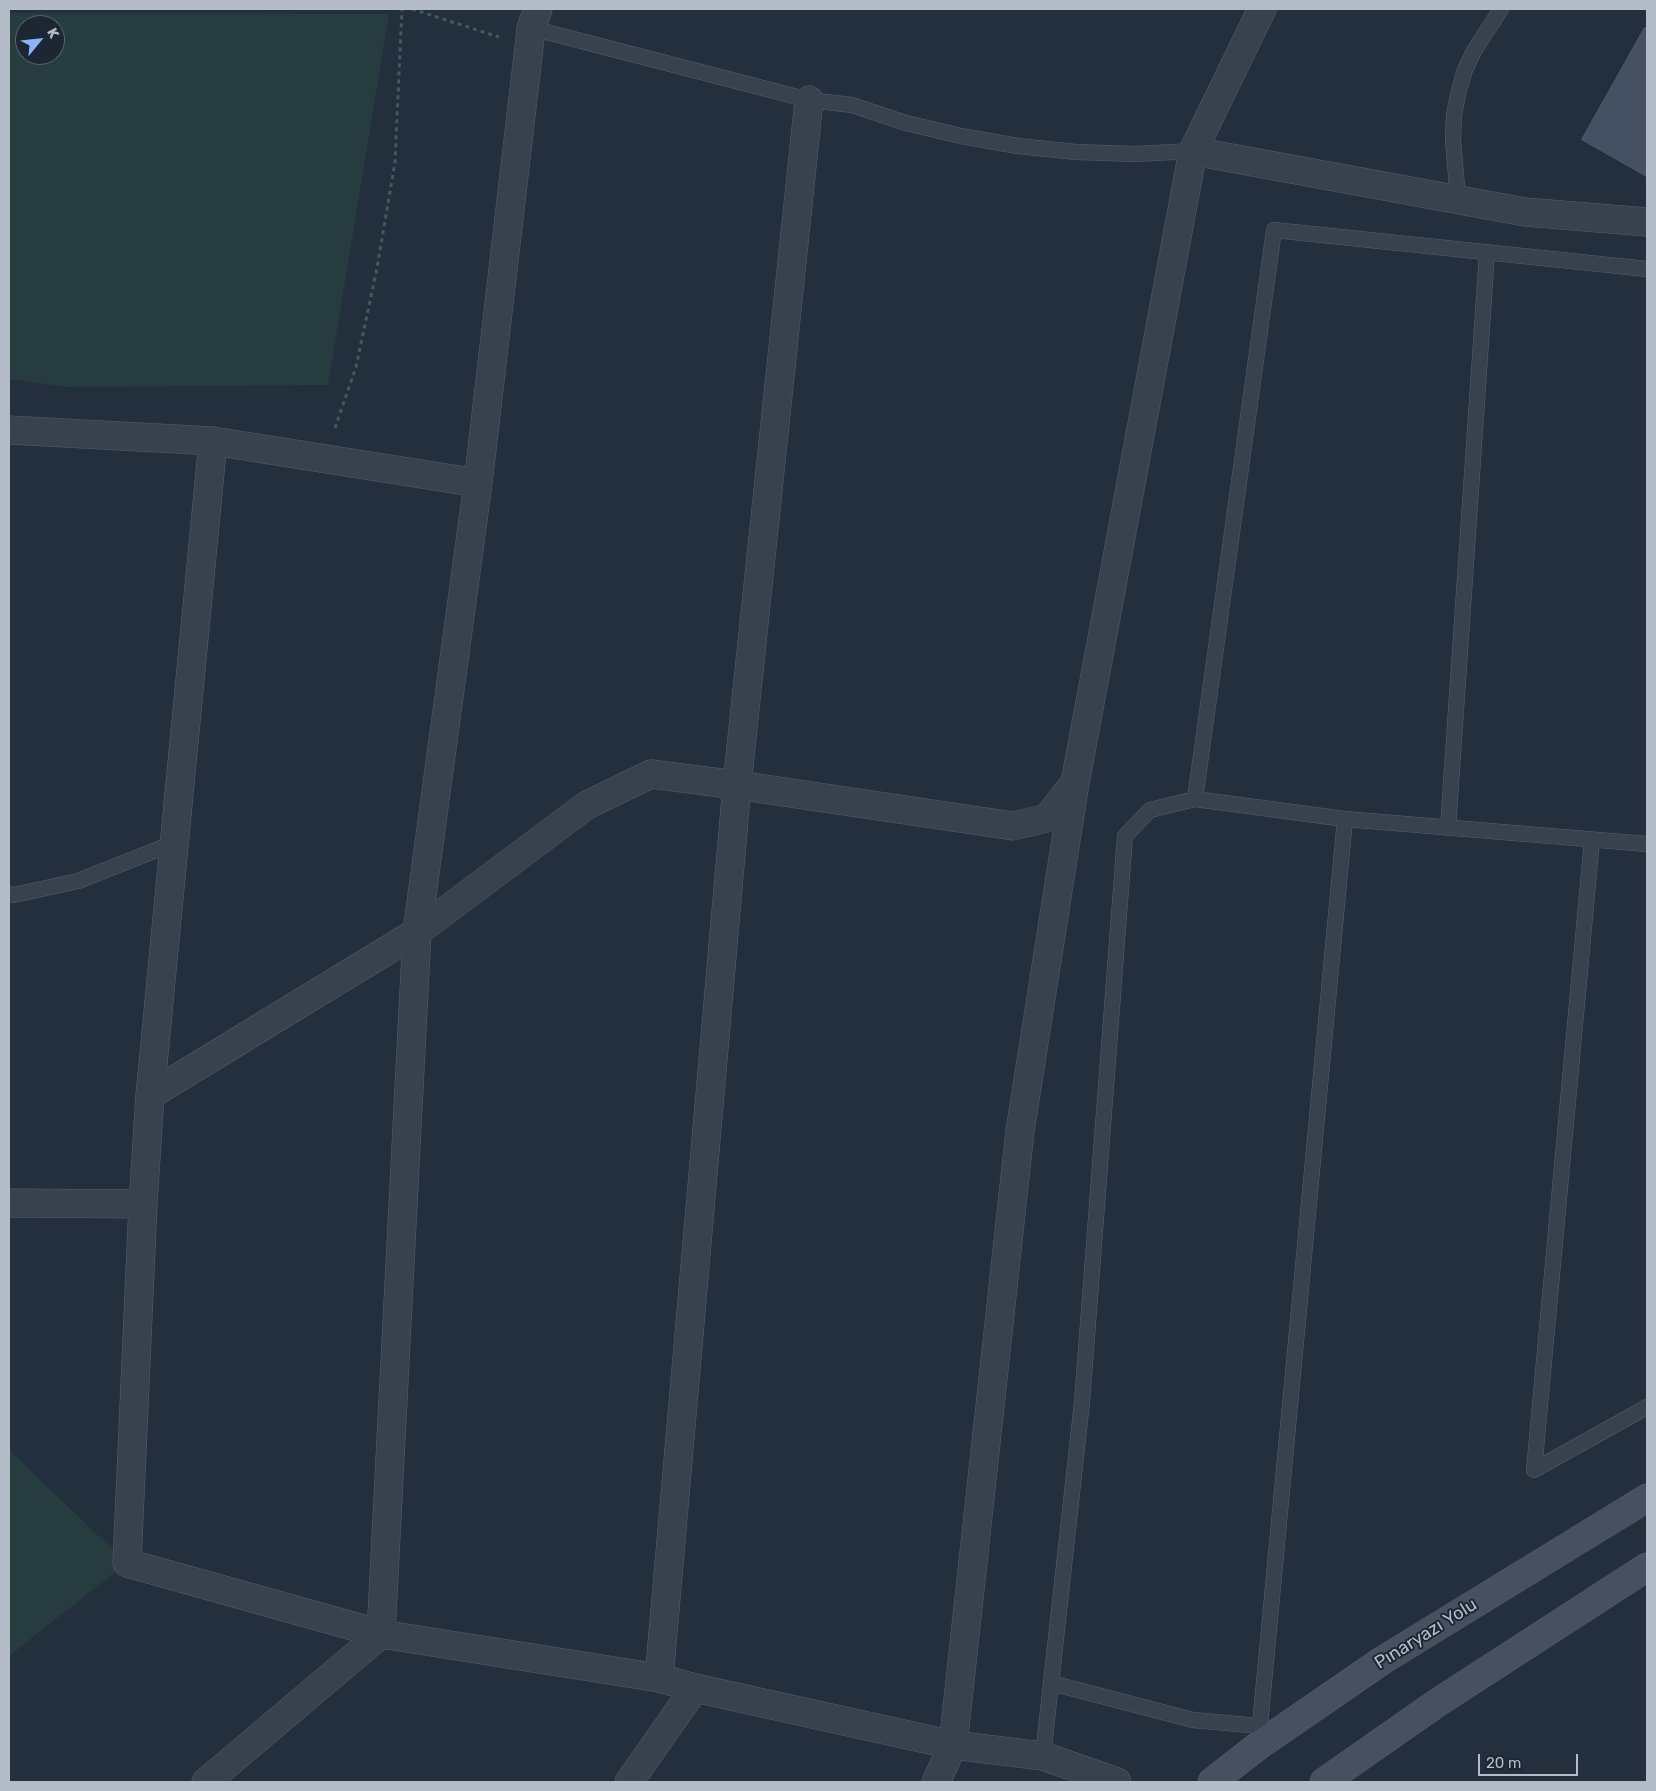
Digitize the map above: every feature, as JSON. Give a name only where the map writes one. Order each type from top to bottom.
[{"type":"street","points":[[936,1782],[953,1745],[1020,1131],[1075,783],[1193,151],[1262,9]]},
{"type":"street","points":[[206,1782],[381,1634],[417,932],[478,483],[533,28]]},
{"type":"street","points":[[659,1678],[737,785],[810,100]]},
{"type":"street","points":[[1193,151],[1525,212],[1647,222]]},
{"type":"street","points":[[9,430],[212,441],[478,483]]},
{"type":"street","points":[[212,441],[150,1094],[143,1204],[127,1563],[381,1634],[659,1678],[695,1688],[953,1745],[1043,1756],[1117,1782]]},
{"type":"street","points":[[150,1094],[417,932],[587,805],[651,774],[1013,826],[1047,818],[1075,783]]},
{"type":"street","points":[[9,1203],[143,1204]]},
{"type":"street","name":"Pınaryazı Yolu","points":[[1212,1782],[1259,1736],[1647,1498]]},
{"type":"street","points":[[1324,1782],[1437,1703],[1647,1567]]},
{"type":"street","points":[[629,1782],[695,1688]]},
{"type":"lane","points":[[1458,199],[1453,140],[1454,114],[1458,90],[1474,51],[1501,9]]},
{"type":"lane","points":[[533,28],[810,100],[852,105],[906,123],[1018,146],[1076,152],[1135,154],[1193,151]]},
{"type":"lane","points":[[1195,799],[1274,230],[1647,270]]},
{"type":"lane","points":[[1448,828],[1487,254]]},
{"type":"lane","points":[[1043,1756],[1082,1402],[1125,836],[1150,810],[1195,799],[1344,819],[1647,844]]},
{"type":"lane","points":[[1051,1683],[1259,1736],[1344,819]]},
{"type":"lane","points":[[1592,840],[1534,1470],[1647,1407]]},
{"type":"lane","points":[[9,894],[14,895],[78,881],[174,842]]},
{"type":"path","points":[[325,459],[356,367],[377,268],[394,172],[402,9]]},
{"type":"path","points":[[412,9],[533,28]]},
{"type":"green space","points":[[9,13],[389,14],[328,385],[66,387],[9,379]]},
{"type":"green space","points":[[9,1450],[127,1563],[9,1656]]},
{"type":"building","points":[[1644,26],[1647,28],[1647,178],[1580,140]]}]
